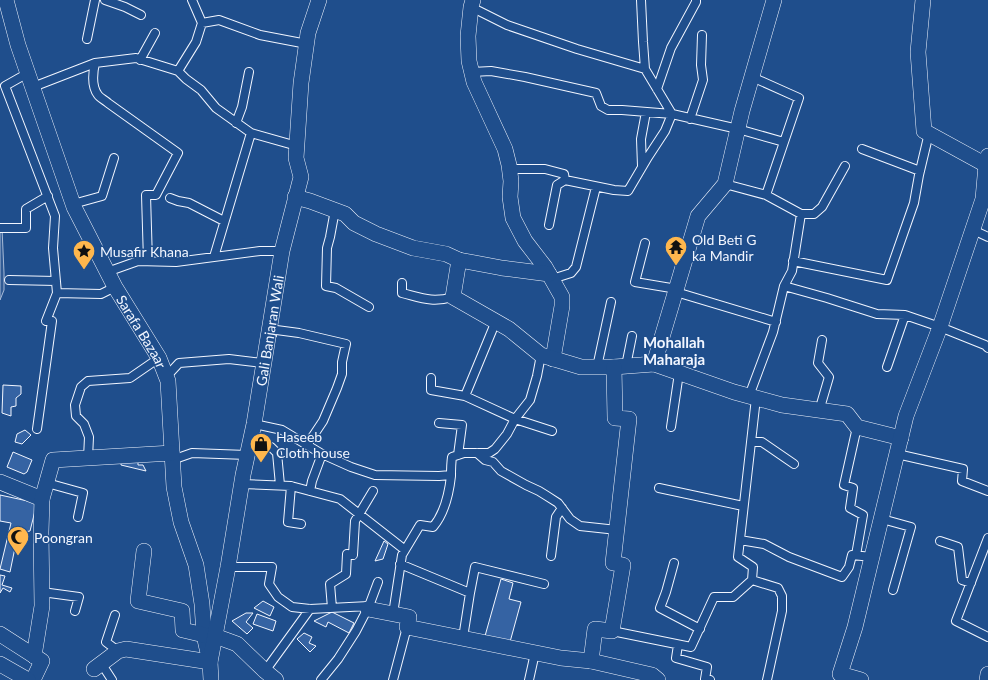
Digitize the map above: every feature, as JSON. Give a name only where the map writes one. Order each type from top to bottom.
[{"type":"street","name":"Sarafa Bazaar","points":[[6,0],[18,45],[73,204],[114,287],[159,358],[168,381],[174,487],[181,522],[196,565],[202,604],[209,635],[211,680]]},
{"type":"street","name":"Gali Banjaran Wali","points":[[209,635],[228,567],[241,484],[254,424],[282,251],[301,177],[296,158],[302,83],[308,33],[319,0]]},
{"type":"street","points":[[654,364],[698,216],[725,184],[738,129],[774,0]]},
{"type":"street","points":[[861,680],[837,677],[855,628],[906,416],[940,327],[983,199],[987,160],[924,130],[918,52],[923,0]]},
{"type":"street","points":[[472,3],[468,36],[469,60],[474,82],[505,149],[510,165],[510,197],[513,218],[525,241],[545,267],[562,297],[562,306],[547,357]]},
{"type":"street","points":[[296,197],[345,214],[354,223],[376,234],[413,248],[446,254],[459,260],[551,277]]},
{"type":"street","points":[[459,260],[453,297],[509,329],[547,357],[582,367],[620,367],[654,364],[734,392],[782,405],[847,414],[857,427],[901,438]]},
{"type":"street","points":[[591,661],[595,630],[612,631],[623,565],[613,563],[629,419],[615,418],[620,367]]},
{"type":"street","points":[[34,656],[42,606],[42,499],[53,460],[172,457]]},
{"type":"street","points":[[0,482],[42,499]]},
{"type":"street","points":[[144,551],[138,601],[182,611],[183,630],[209,635],[237,644],[271,676]]},
{"type":"street","points":[[369,607],[409,617],[407,627],[561,658],[591,661],[652,675],[658,680]]},
{"type":"street","points":[[0,634],[42,661],[33,680]]},
{"type":"street","points":[[97,666],[118,652],[126,649],[210,662]]},
{"type":"street","points":[[0,664],[28,680]]},
{"type":"street","points":[[987,680],[988,674]]},
{"type":"lane","points":[[87,39],[95,0]]},
{"type":"lane","points":[[105,0],[125,7],[141,15]]},
{"type":"lane","points":[[178,71],[196,42],[202,22],[192,0]]},
{"type":"lane","points":[[641,0],[642,42],[645,69],[672,114]]},
{"type":"lane","points":[[657,89],[671,48],[696,0]]},
{"type":"lane","points":[[472,3],[508,24],[578,49],[645,69]]},
{"type":"lane","points":[[202,22],[219,20],[260,35],[307,44]]},
{"type":"lane","points":[[140,60],[155,33]]},
{"type":"lane","points":[[690,118],[703,80],[701,60],[702,34]]},
{"type":"lane","points":[[37,429],[52,321],[46,321],[57,293],[54,248],[56,216],[5,86],[95,62],[136,58],[178,71],[201,90],[216,108],[251,133],[297,146]]},
{"type":"lane","points":[[95,62],[93,74],[97,94],[178,153],[156,195],[146,195],[148,261]]},
{"type":"lane","points":[[472,72],[491,70],[596,93],[601,106],[608,110],[672,114],[738,129],[784,142]]},
{"type":"lane","points":[[236,122],[242,106],[249,72]]},
{"type":"lane","points":[[752,77],[799,98],[766,195]]},
{"type":"lane","points":[[642,167],[641,139],[646,112]]},
{"type":"lane","points":[[549,225],[557,185],[565,180],[596,187],[628,191],[665,131],[672,114]]},
{"type":"lane","points":[[214,257],[251,133]]},
{"type":"lane","points":[[793,261],[887,280],[914,203],[929,133]]},
{"type":"lane","points":[[862,149],[920,171]]},
{"type":"lane","points":[[73,204],[102,196],[114,158]]},
{"type":"lane","points":[[725,184],[766,195],[801,214],[814,214],[822,207],[845,166]]},
{"type":"lane","points":[[510,169],[545,169],[564,174],[565,180]]},
{"type":"lane","points":[[551,277],[571,273],[576,267],[596,187]]},
{"type":"lane","points":[[0,228],[26,228],[26,209],[48,196]]},
{"type":"lane","points":[[170,198],[188,203],[224,221]]},
{"type":"lane","points":[[335,210],[327,248],[326,286],[336,288],[369,307]]},
{"type":"lane","points":[[612,631],[691,648],[714,597],[733,597],[752,580],[753,567],[738,557],[751,442],[753,397],[776,322],[784,286],[792,271],[801,214]]},
{"type":"lane","points":[[973,230],[988,237]]},
{"type":"lane","points":[[645,243],[635,282],[676,291],[776,322]]},
{"type":"lane","points":[[107,272],[138,261],[176,262],[260,251],[282,251]]},
{"type":"lane","points":[[9,280],[56,281]]},
{"type":"lane","points":[[402,283],[402,293],[432,301],[453,297]]},
{"type":"lane","points":[[784,286],[877,314],[905,315],[940,327],[985,345],[988,348]]},
{"type":"lane","points":[[57,293],[101,294],[114,287]]},
{"type":"lane","points":[[597,367],[611,302]]},
{"type":"lane","points":[[887,367],[905,315]]},
{"type":"lane","points":[[465,396],[496,321]]},
{"type":"lane","points":[[269,329],[299,333],[346,344],[342,362],[342,374],[323,421],[307,445]]},
{"type":"lane","points":[[620,367],[632,336]]},
{"type":"lane","points":[[819,411],[829,377],[818,363],[822,340]]},
{"type":"lane","points":[[393,614],[402,555],[420,525],[432,527],[438,521],[448,492],[452,457],[464,453],[489,453],[495,449],[508,434],[515,419],[530,400],[537,376],[547,357]]},
{"type":"lane","points":[[88,458],[89,437],[84,424],[76,416],[75,405],[80,387],[88,381],[130,378],[159,358]]},
{"type":"lane","points":[[166,377],[179,363],[230,359],[264,363]]},
{"type":"lane","points":[[671,427],[679,373]]},
{"type":"lane","points":[[431,378],[431,390],[465,396],[515,419],[552,431]]},
{"type":"lane","points":[[440,423],[462,425],[458,455]]},
{"type":"lane","points":[[254,424],[282,430],[322,454],[351,467],[375,475],[451,475]]},
{"type":"lane","points":[[856,555],[863,515],[850,508],[853,488],[844,485],[857,427]]},
{"type":"lane","points":[[250,441],[271,447],[277,453],[280,485]]},
{"type":"lane","points":[[751,442],[762,442],[794,464]]},
{"type":"lane","points":[[172,457],[192,453],[247,455]]},
{"type":"lane","points":[[477,453],[485,460],[493,462],[501,471],[558,503],[570,519],[580,526],[617,530]]},
{"type":"lane","points":[[310,491],[322,454]]},
{"type":"lane","points":[[897,454],[963,469],[962,481],[988,491]]},
{"type":"lane","points":[[47,483],[83,493],[78,517]]},
{"type":"lane","points":[[241,484],[291,486],[340,499],[405,550]]},
{"type":"lane","points":[[291,486],[288,522],[301,524]]},
{"type":"lane","points":[[659,488],[743,506]]},
{"type":"lane","points":[[332,608],[330,584],[346,574],[347,554],[353,555],[355,521],[373,491]]},
{"type":"lane","points":[[551,556],[556,517],[562,508]]},
{"type":"lane","points":[[882,519],[911,527],[894,590]]},
{"type":"lane","points":[[988,538],[956,622],[988,637]]},
{"type":"lane","points":[[740,540],[764,544],[789,557],[842,577],[849,567],[852,555],[872,557]]},
{"type":"lane","points":[[940,541],[958,547],[962,580],[971,583]]},
{"type":"lane","points":[[674,563],[660,608],[700,629]]},
{"type":"lane","points":[[400,564],[470,593]]},
{"type":"lane","points":[[228,567],[272,567],[269,584],[278,597],[292,607],[310,609],[351,606],[369,607]]},
{"type":"lane","points":[[463,638],[475,568],[544,584]]},
{"type":"lane","points":[[752,580],[778,588],[782,596],[782,611],[767,680]]},
{"type":"lane","points":[[321,680],[338,659],[356,631],[369,607],[378,582]]},
{"type":"lane","points":[[42,592],[79,598],[75,611]]},
{"type":"lane","points":[[271,676],[310,609]]},
{"type":"lane","points":[[115,615],[106,642],[118,652]]},
{"type":"lane","points":[[393,680],[407,627]]},
{"type":"lane","points":[[678,645],[676,658],[707,668],[705,679],[710,680]]},
{"type":"lane","points":[[529,680],[535,653]]},
{"type":"lane","points":[[97,666],[112,680]]},
{"type":"shaded area","points":[[0,228],[2,228],[4,290],[0,300]]},
{"type":"building","points":[[3,385],[21,386],[21,394],[16,398],[16,406],[11,407],[11,416],[2,413]]},
{"type":"building","points":[[25,430],[31,435],[22,444],[15,442],[17,434]]},
{"type":"building","points":[[13,452],[32,460],[27,472],[24,474],[7,467]]},
{"type":"building","points":[[121,460],[138,460],[138,465],[143,465],[146,471],[121,465]]},
{"type":"building","points":[[0,495],[37,503],[30,531],[18,533],[10,572],[0,569],[11,523],[0,521]]},
{"type":"building","points":[[384,541],[388,544],[383,559],[375,561]]},
{"type":"building","points":[[0,575],[5,576],[2,585],[12,588],[10,592],[3,588],[0,593]]},
{"type":"building","points":[[501,579],[513,583],[509,599],[521,602],[510,642],[485,636]]},
{"type":"building","points":[[263,601],[274,607],[270,616],[254,608]]},
{"type":"building","points":[[332,612],[354,623],[349,633],[328,622],[326,627],[314,621]]},
{"type":"building","points":[[246,613],[253,613],[246,622],[253,628],[247,634],[232,621]]},
{"type":"building","points":[[257,614],[276,621],[273,631],[253,624]]},
{"type":"building","points":[[304,633],[312,637],[309,643],[316,646],[310,652],[297,639]]},
{"type":"place","name":"Old Beti G ka Mandir","points":[[676,266]]},
{"type":"place","name":"Musafir Khana","points":[[84,270]]},
{"type":"place","name":"Haseeb Cloth house","points":[[261,464]]},
{"type":"place","name":"Poongran","points":[[18,556]]},
{"type":"district","name":"Mohallah Maharaja","points":[[674,350]]}]
